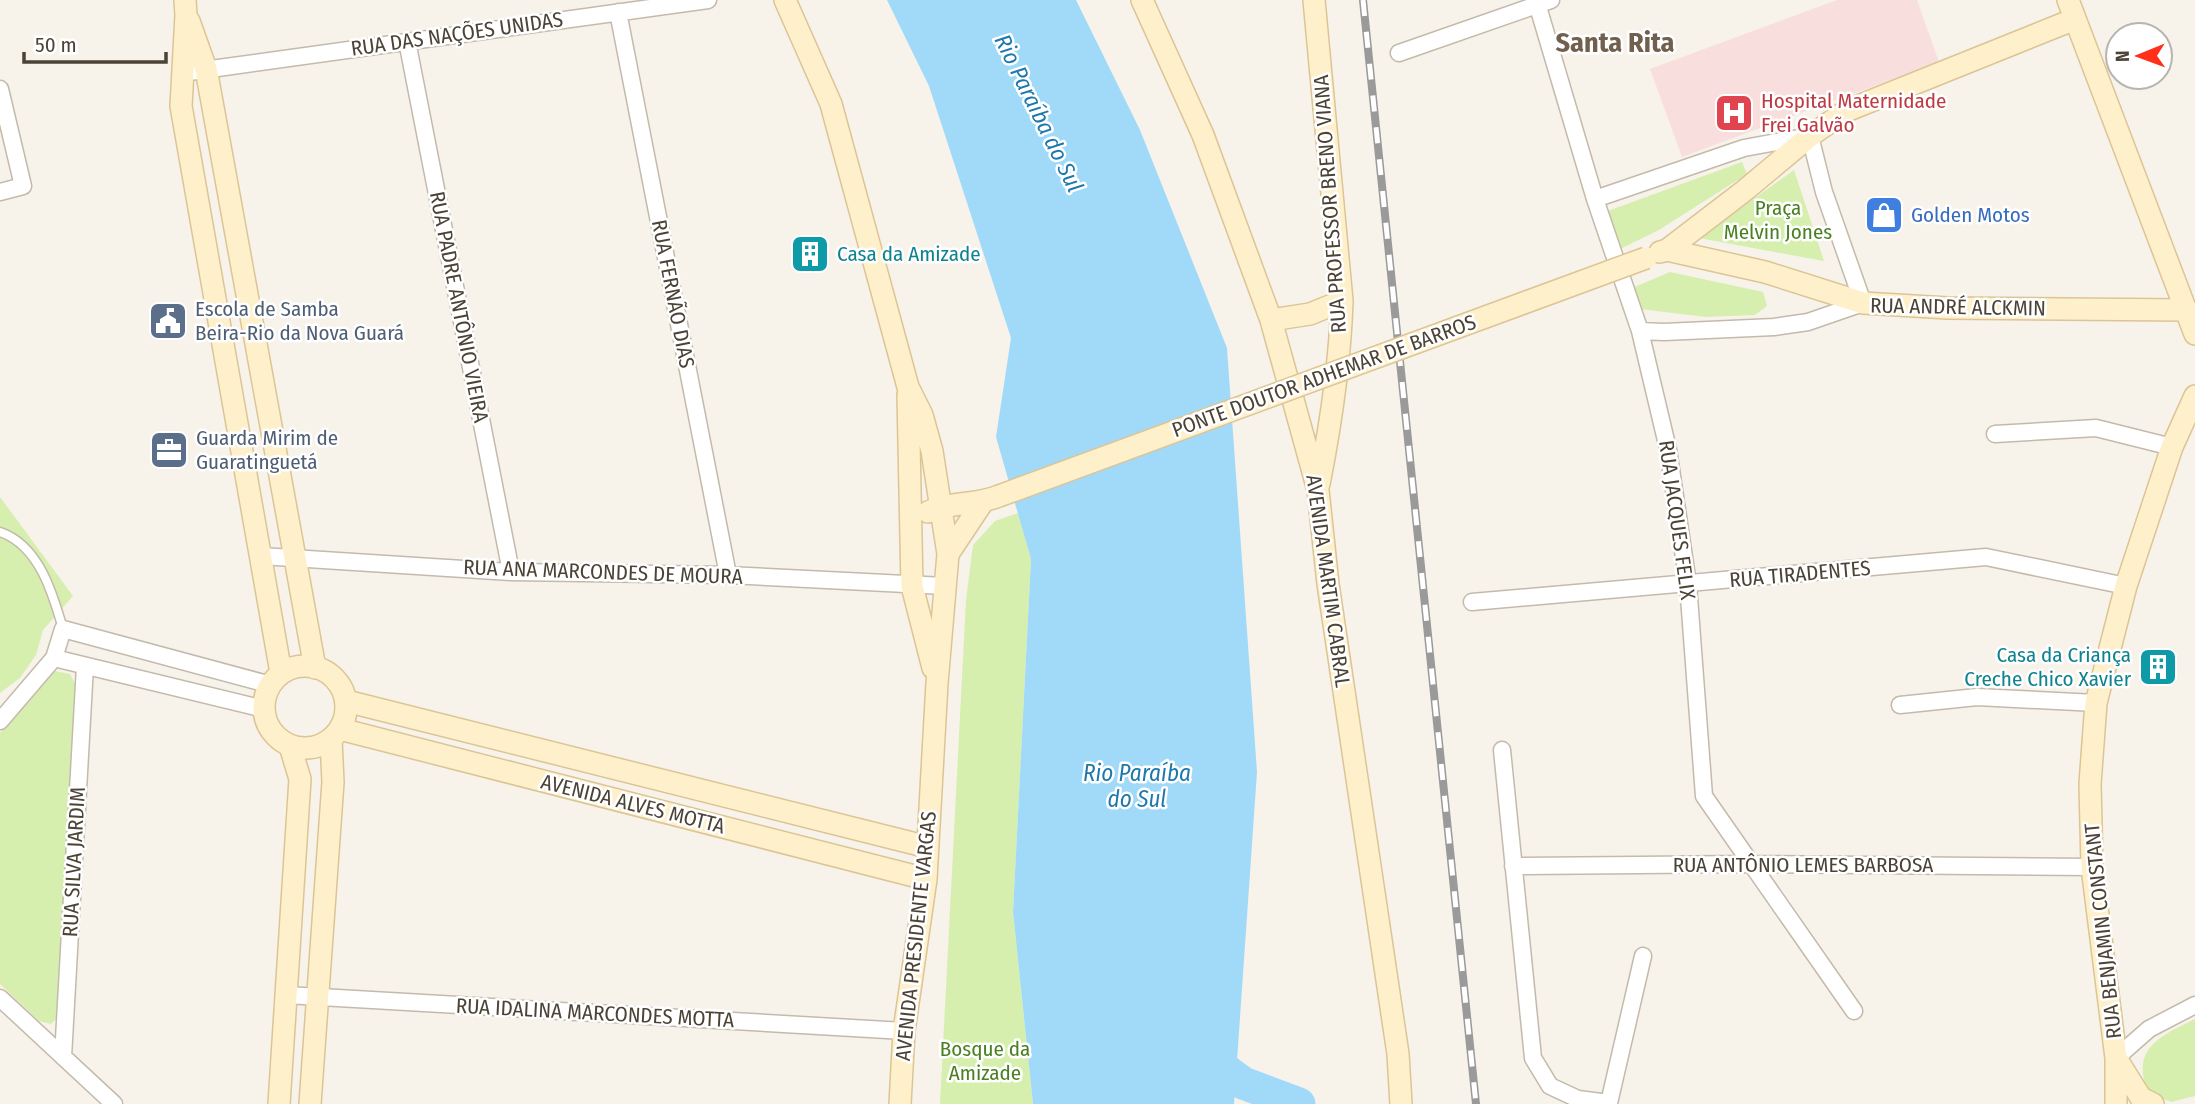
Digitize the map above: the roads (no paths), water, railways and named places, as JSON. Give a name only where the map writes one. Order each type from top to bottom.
[{"type":"street","name":"RUA DAS NAÇÕES UNIDAS","points":[[182,73],[708,0]]},
{"type":"street","name":"AVENIDA PRESIDENTE VARGAS","points":[[785,0],[831,104],[908,387],[922,415],[932,451],[948,554],[937,683],[926,879],[904,1031],[900,1104]]},
{"type":"street","name":"AVENIDA MARTIM CABRAL","points":[[1142,0],[1203,135],[1271,320],[1318,489],[1328,584],[1398,1054],[1401,1104]]},
{"type":"street","name":"RUA PROFESSOR BRENO VIANA","points":[[1314,0],[1342,301],[1332,420],[1318,489]]},
{"type":"street","points":[[1399,53],[1542,2]]},
{"type":"street","name":"RUA JACQUES FELIX","points":[[1542,2],[1595,199],[1640,331],[1668,449],[1688,584],[1704,796],[1854,1011]]},
{"type":"street","points":[[186,7],[206,69],[315,668]]},
{"type":"street","points":[[186,7],[181,106],[261,556],[276,679],[264,709],[267,723],[277,738],[290,746],[312,748],[336,734]]},
{"type":"street","points":[[2071,9],[2191,310],[2195,334]]},
{"type":"street","name":"PONTE DOUTOR ADHEMAR DE BARROS","points":[[940,507],[991,499],[1667,250],[1810,136],[1846,111],[2071,9]]},
{"type":"street","name":"RUA FERNÃO DIAS","points":[[618,12],[728,575]]},
{"type":"street","name":"RUA PADRE ANTÔNIO VIEIRA","points":[[407,41],[511,572]]},
{"type":"street","points":[[0,89],[23,186],[0,192]]},
{"type":"street","points":[[1595,199],[1744,148],[1810,136],[1831,215],[1863,303]]},
{"type":"street","points":[[1667,250],[1765,272],[1863,303]]},
{"type":"street","points":[[1271,320],[1310,314],[1342,301]]},
{"type":"street","name":"RUA ANDRÉ ALCKMIN","points":[[1640,331],[1774,327],[1808,322],[1863,303],[1948,308],[2191,310]]},
{"type":"street","name":"AVENIDA PRESIDENTE VARGAS","points":[[908,387],[912,586],[937,683]]},
{"type":"street","name":"RUA BENJAMIN CONSTANT","points":[[2116,1104],[2116,1058],[2092,867],[2090,784],[2096,703],[2126,586],[2172,447],[2195,396]]},
{"type":"street","points":[[1995,434],[2096,428],[2172,447]]},
{"type":"street","points":[[948,554],[991,499]]},
{"type":"street","points":[[911,521],[940,507]]},
{"type":"street","name":"RUA ANA MARCONDES DE MOURA","points":[[261,556],[511,572],[728,575],[945,586]]},
{"type":"street","name":"RUA TIRADENTES","points":[[1472,602],[1986,557],[2126,586]]},
{"type":"street","points":[[0,721],[54,659],[63,629],[276,679],[295,668],[315,668],[329,674],[341,688],[346,701],[346,714],[336,734],[310,1104]]},
{"type":"street","points":[[54,659],[264,709]]},
{"type":"street","name":"RUA SILVA JARDIM","points":[[63,1058],[85,666]]},
{"type":"street","points":[[1900,705],[1977,697],[2096,703]]},
{"type":"street","name":"AVENIDA ALVES MOTTA","points":[[346,701],[928,847]]},
{"type":"street","name":"AVENIDA ALVES MOTTA","points":[[336,734],[625,802],[926,879]]},
{"type":"street","points":[[279,1104],[300,779],[290,746]]},
{"type":"street","points":[[1502,750],[1533,1058],[1550,1086],[1578,1099],[1609,1103],[1643,956]]},
{"type":"street","points":[[625,802],[634,773]]},
{"type":"street","name":"RUA ANTÔNIO LEMES BARBOSA","points":[[1513,866],[1751,864],[2092,867]]},
{"type":"street","name":"RUA IDALINA MARCONDES MOTTA","points":[[286,995],[904,1031]]},
{"type":"street","points":[[0,998],[114,1104]]},
{"type":"street","points":[[2153,1104],[2141,1098],[2116,1058],[2149,1029],[2195,1005]]},
{"type":"lane","points":[[0,525],[33,557],[52,592],[63,629]]},
{"type":"lane","points":[[0,532],[9,535]]},
{"type":"lane","points":[[0,707],[18,701]]},
{"type":"water","name":"Rio Paraíba do Sul","points":[[887,0],[1076,0],[1140,130],[1227,348],[1257,772],[1234,1104],[1033,1104],[1013,912],[1031,559],[996,437],[1011,338],[929,86]]},
{"type":"waterway","points":[[1200,1051],[1243,1083],[1299,1104]]},
{"type":"railway","points":[[1363,0],[1476,1104]]},
{"type":"place","name":"Hospital Maternidade Frei Galvão","points":[[1734,113]]},
{"type":"place","name":"Golden Motos","points":[[1884,215]]},
{"type":"place","name":"Casa da Amizade","points":[[810,254]]},
{"type":"place","name":"Escola de Samba Beira-Rio da Nova Guará","points":[[168,321]]},
{"type":"place","name":"Guarda Mirim de Guaratinguetá","points":[[169,450]]},
{"type":"place","name":"Casa da Criança Creche Chico Xavier","points":[[2158,667]]},
{"type":"district","name":"Santa Rita","points":[[1615,42]]},
{"type":"park label","name":"Praça Melvin Jones","points":[[1778,220]]},
{"type":"park label","name":"Bosque da Amizade","points":[[985,1061]]}]
